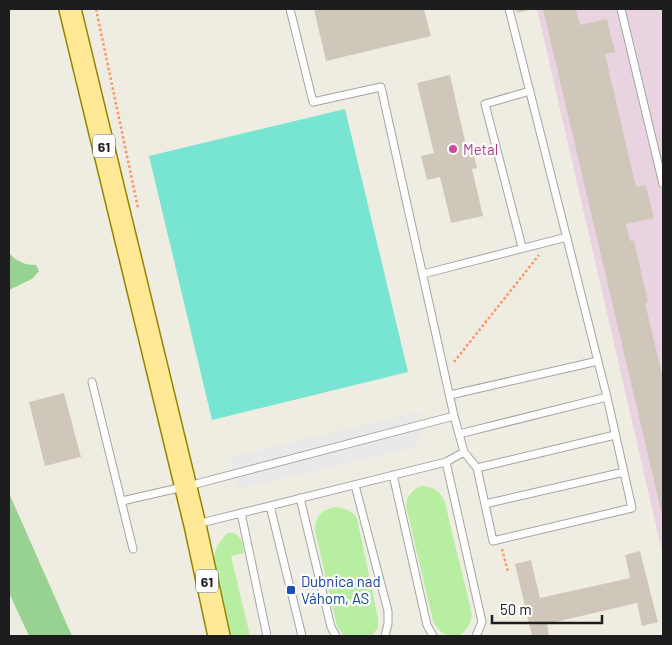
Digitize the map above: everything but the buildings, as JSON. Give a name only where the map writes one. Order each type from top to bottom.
[{"type":"main road","name":"61","points":[[70,9],[195,525],[219,636]]},
{"type":"lane","points":[[290,9],[314,102],[381,87],[454,416],[464,452],[477,468],[493,541],[632,508],[607,397],[510,9]]},
{"type":"lane","points":[[621,9],[663,184]]},
{"type":"lane","points":[[522,247],[485,104],[530,91]]},
{"type":"lane","points":[[423,274],[522,247],[567,237]]},
{"type":"lane","points":[[450,395],[598,361]]},
{"type":"lane","points":[[92,382],[133,548]]},
{"type":"lane","points":[[459,434],[607,397]]},
{"type":"lane","points":[[122,501],[185,487],[454,416]]},
{"type":"lane","points":[[477,468],[615,435]]},
{"type":"lane","points":[[195,525],[446,462],[464,452]]},
{"type":"lane","points":[[446,462],[482,622],[476,636]]},
{"type":"lane","points":[[485,504],[624,472]]},
{"type":"lane","points":[[393,475],[427,625],[433,636]]},
{"type":"lane","points":[[355,484],[388,611],[388,624],[385,636]]},
{"type":"lane","points":[[300,498],[331,627],[336,636]]},
{"type":"lane","points":[[270,506],[302,636]]},
{"type":"lane","points":[[241,513],[267,636]]},
{"type":"path","points":[[445,373],[551,240]]},
{"type":"path","points":[[500,540],[508,572]]},
{"type":"shaded area","points":[[537,9],[663,9],[663,556]]},
{"type":"shaded area","points":[[345,109],[408,372],[212,420],[149,156]]},
{"type":"shaded area","points":[[420,411],[425,430],[415,447],[239,489],[231,457]]},
{"type":"green space","points":[[9,253],[21,262],[36,265],[39,271],[32,279],[9,290]]},
{"type":"green space","points":[[422,486],[435,490],[444,499],[472,614],[466,629],[462,634],[456,636],[444,634],[433,621],[406,506],[411,493]]},
{"type":"green space","points":[[9,493],[72,636],[29,636],[9,593]]},
{"type":"green space","points":[[335,507],[348,510],[357,518],[378,618],[378,628],[371,636],[344,636],[337,626],[315,531],[317,518],[326,510]]},
{"type":"green space","points":[[227,533],[238,536],[243,545],[244,553],[231,556],[250,636],[230,636],[213,560],[217,546]]},
{"type":"place","name":"Metal","points":[[453,149]]},
{"type":"place","name":"Dubnica nad Váhom, AS","points":[[291,590]]}]
